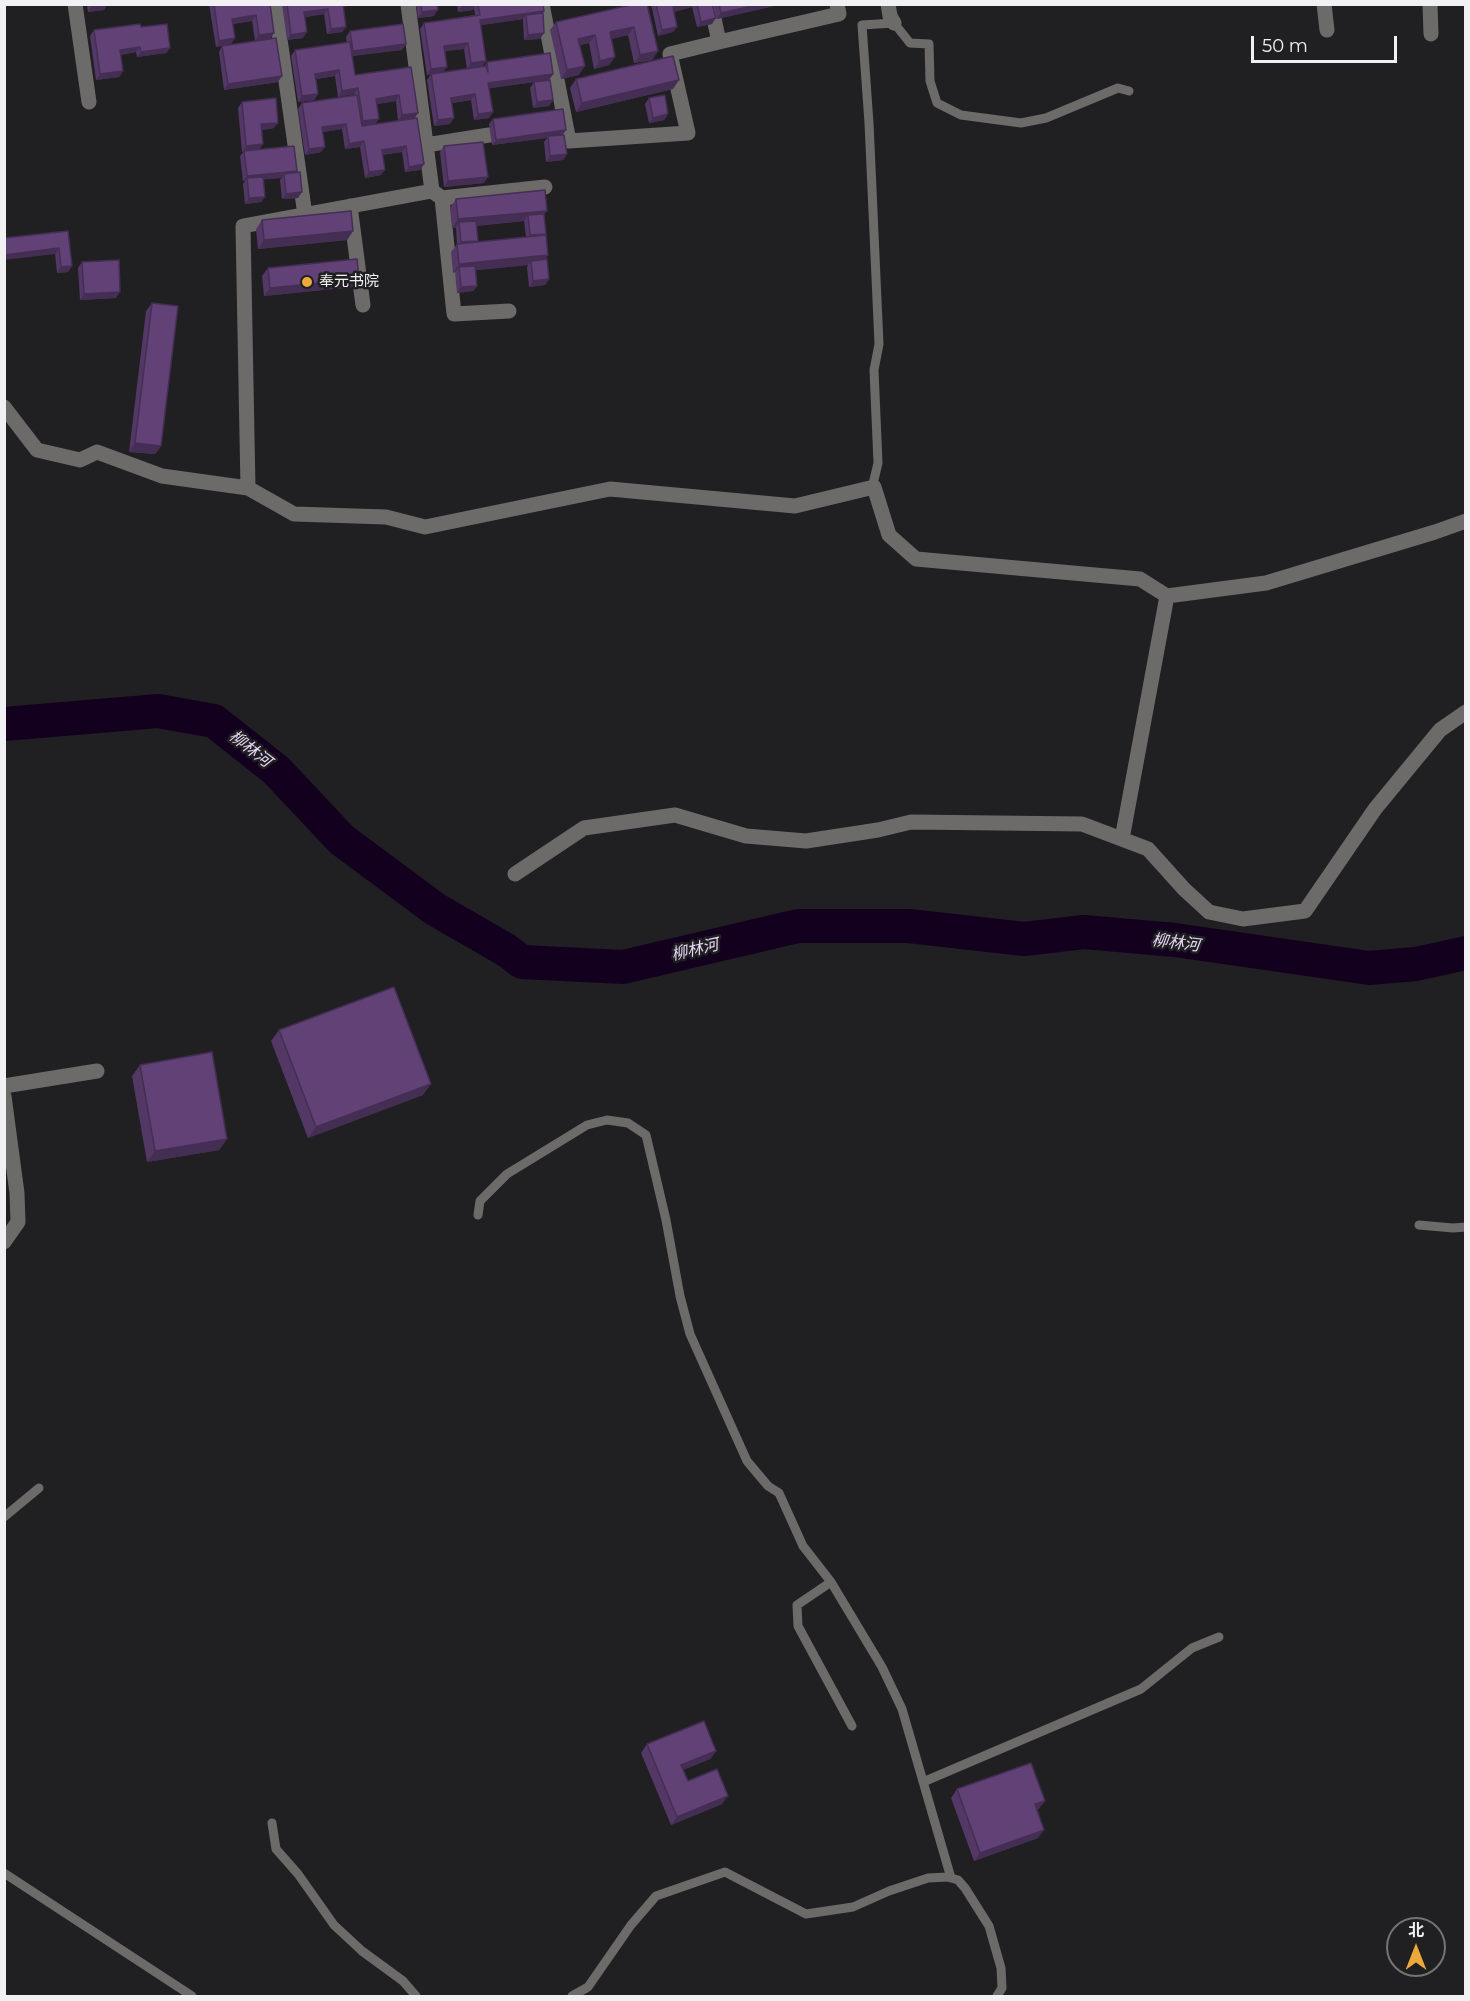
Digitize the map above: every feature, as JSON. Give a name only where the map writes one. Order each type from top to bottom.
[{"type":"street","points":[[75,4],[89,102]]},
{"type":"street","points":[[275,4],[305,215]]},
{"type":"street","points":[[408,4],[426,145],[437,194],[454,314],[509,311]]},
{"type":"street","points":[[542,4],[568,141],[688,133],[670,54],[839,14],[837,4]]},
{"type":"street","points":[[711,4],[719,42]]},
{"type":"street","points":[[888,4],[894,23]]},
{"type":"street","points":[[1324,4],[1327,30]]},
{"type":"street","points":[[1430,4],[1431,34]]},
{"type":"street","points":[[426,145],[489,135]]},
{"type":"street","points":[[248,488],[243,226],[351,206],[437,194],[545,187]]},
{"type":"street","points":[[351,206],[363,305]]},
{"type":"street","points":[[4,407],[37,450],[80,460],[97,452],[162,476],[248,488],[294,514],[386,517],[425,527],[610,489],[795,506],[874,487],[889,535],[916,559],[1140,579],[1167,596],[1266,583],[1466,521]]},
{"type":"street","points":[[1122,839],[1167,596]]},
{"type":"street","points":[[514,874],[584,828],[675,815],[746,836],[806,841],[878,830],[911,822],[1082,824],[1148,849],[1184,889],[1209,912],[1243,919],[1305,911],[1375,809],[1440,730],[1466,712]]},
{"type":"street","points":[[4,1086],[97,1071]]},
{"type":"street","points":[[4,1096],[17,1193],[18,1222],[4,1242]]},
{"type":"lane","points":[[872,488],[878,463],[873,370],[879,344],[862,25],[894,23],[910,44],[929,44],[930,81],[937,103],[961,115],[1021,123],[1046,118],[1118,88],[1129,91]]},
{"type":"lane","points":[[478,1215],[480,1201],[507,1174],[587,1125],[607,1120],[628,1123],[646,1135],[666,1220],[673,1267],[690,1334],[747,1461],[768,1486],[779,1493],[803,1546],[831,1582],[882,1667],[902,1709],[951,1878]]},
{"type":"lane","points":[[1419,1225],[1466,1227]]},
{"type":"lane","points":[[4,1517],[39,1488]]},
{"type":"lane","points":[[831,1582],[797,1605],[798,1626],[852,1725]]},
{"type":"lane","points":[[923,1782],[1141,1689],[1192,1648],[1219,1636]]},
{"type":"lane","points":[[272,1823],[276,1849],[298,1874],[334,1925],[362,1951],[403,1981],[416,1996]]},
{"type":"lane","points":[[573,1996],[588,1987],[631,1925],[656,1896],[725,1872],[806,1914],[853,1907],[889,1891],[928,1878],[958,1880],[989,1926],[1000,1968],[1002,1988],[997,1996]]},
{"type":"lane","points":[[4,1873],[192,1996]]},
{"type":"building","points":[[214,4],[270,4],[274,33],[259,35],[256,15],[232,19],[235,38],[219,41]]},
{"type":"building","points":[[287,4],[343,4],[346,27],[331,29],[328,9],[304,12],[307,32],[291,35]]},
{"type":"building","points":[[421,4],[437,4],[438,10],[422,12]]},
{"type":"building","points":[[478,4],[543,4],[544,11],[480,20],[486,61],[471,63],[468,43],[444,46],[447,67],[431,69],[424,23],[480,15]]},
{"type":"building","points":[[635,4],[647,4],[658,51],[640,55],[634,27],[610,32],[615,57],[600,61],[595,35],[578,39],[585,66],[567,70],[556,22]]},
{"type":"building","points":[[656,4],[683,4],[673,7],[677,27],[662,30]]},
{"type":"building","points":[[697,4],[712,4],[716,18],[701,22]]},
{"type":"building","points":[[719,4],[761,4],[721,13]]},
{"type":"building","points":[[543,13],[544,33],[528,35],[526,15]]},
{"type":"building","points":[[140,24],[141,27],[167,24],[170,48],[141,52],[140,47],[120,50],[123,71],[100,74],[94,30]]},
{"type":"building","points":[[403,24],[406,44],[353,51],[350,31]]},
{"type":"building","points":[[276,38],[282,76],[228,84],[222,46]]},
{"type":"building","points":[[350,42],[355,75],[411,67],[418,113],[402,115],[399,95],[376,99],[379,119],[363,121],[358,88],[342,91],[339,70],[315,74],[318,94],[302,96],[295,50]]},
{"type":"building","points":[[550,53],[553,74],[488,83],[493,112],[478,114],[475,94],[451,98],[454,118],[438,120],[431,74],[486,66],[488,72],[487,62]]},
{"type":"building","points":[[673,56],[679,80],[582,103],[576,79]]},
{"type":"building","points":[[550,80],[553,100],[537,102],[534,82]]},
{"type":"building","points":[[357,95],[362,126],[417,118],[424,164],[409,167],[406,146],[382,150],[385,170],[369,172],[364,141],[349,144],[346,124],[322,127],[325,147],[309,149],[302,103]]},
{"type":"building","points":[[665,95],[668,114],[653,118],[649,98]]},
{"type":"building","points":[[276,98],[278,123],[261,124],[263,144],[246,146],[242,102]]},
{"type":"building","points":[[563,109],[566,130],[496,140],[493,119]]},
{"type":"building","points":[[564,135],[567,154],[550,156],[548,136]]},
{"type":"building","points":[[483,142],[488,177],[448,181],[444,146]]},
{"type":"building","points":[[294,146],[297,171],[247,176],[244,151]]},
{"type":"building","points":[[300,172],[302,192],[286,194],[284,174]]},
{"type":"building","points":[[263,177],[265,197],[249,198],[247,178]]},
{"type":"building","points":[[545,190],[547,211],[458,219],[456,199]]},
{"type":"building","points":[[351,211],[353,231],[264,240],[262,220]]},
{"type":"building","points":[[544,214],[546,234],[530,235],[528,215]]},
{"type":"building","points":[[476,221],[478,241],[461,242],[459,222]]},
{"type":"building","points":[[68,231],[72,266],[61,267],[59,248],[4,255],[4,238]]},
{"type":"building","points":[[546,235],[548,255],[459,264],[457,244]]},
{"type":"building","points":[[357,259],[359,279],[270,288],[268,268]]},
{"type":"building","points":[[547,259],[549,279],[533,281],[531,261]]},
{"type":"building","points":[[119,260],[120,292],[84,294],[82,262]]},
{"type":"building","points":[[475,266],[477,286],[461,287],[459,267]]},
{"type":"building","points":[[152,303],[178,306],[161,446],[135,443]]},
{"type":"building","points":[[394,987],[431,1084],[316,1127],[279,1030]]},
{"type":"building","points":[[212,1052],[227,1139],[155,1151],[140,1065]]},
{"type":"building","points":[[704,1721],[716,1751],[681,1765],[688,1781],[717,1769],[728,1796],[677,1817],[647,1744]]},
{"type":"building","points":[[1031,1763],[1045,1801],[1035,1804],[1044,1830],[980,1853],[957,1789]]},
{"type":"waterway","name":"柳林河","points":[[4,724],[158,711],[214,721],[276,770],[342,840],[435,909],[506,950],[522,962],[623,967],[798,926],[909,926],[1024,939],[1084,932],[1175,940],[1369,968],[1416,964],[1466,953]]},
{"type":"place","name":"奉元书院","points":[[307,282]]}]
